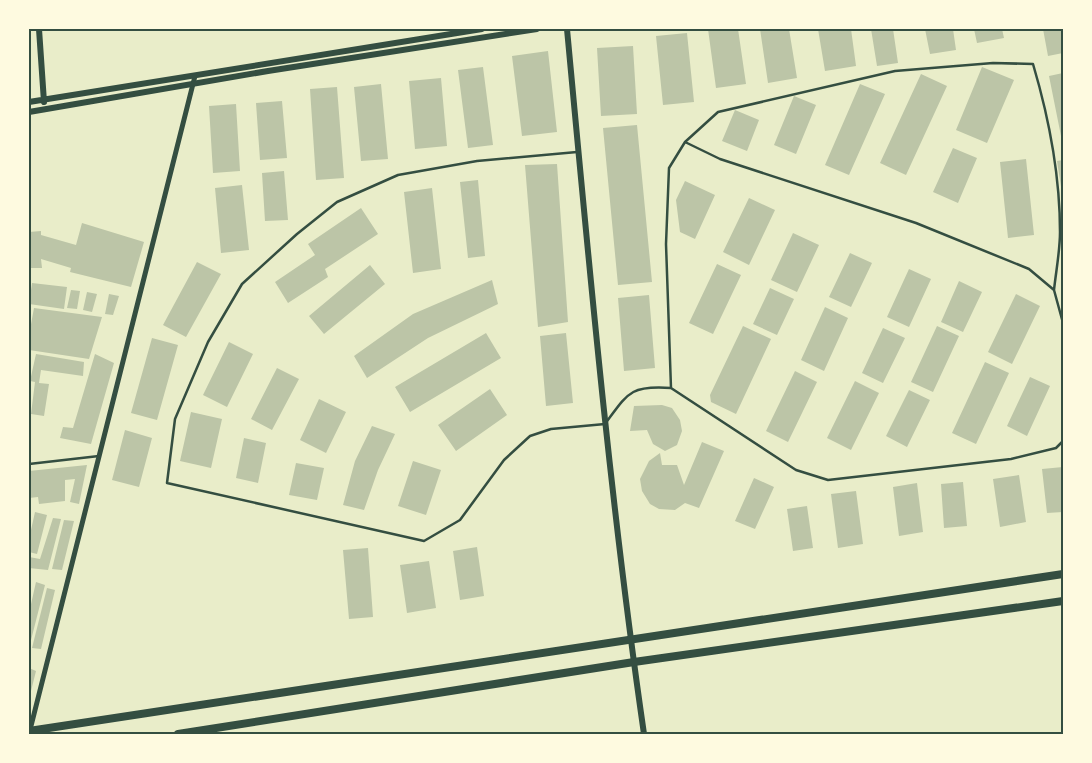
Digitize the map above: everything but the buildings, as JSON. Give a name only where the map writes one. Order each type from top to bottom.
[{"type":"main road","points":[[29,730],[1063,574]]},
{"type":"main road","points":[[178,734],[634,662],[1063,601]]},
{"type":"street","points":[[39,29],[44,110]]},
{"type":"street","points":[[29,102],[482,29]]},
{"type":"street","points":[[29,112],[537,29]]},
{"type":"street","points":[[568,29],[605,424],[644,734]]},
{"type":"street","points":[[29,730],[195,76]]},
{"type":"lane","points":[[670,388],[666,244],[669,168],[685,142],[718,112],[895,72],[993,63],[1033,64],[1043,97],[1054,158],[1060,232],[1054,290],[1063,323]]},
{"type":"lane","points":[[685,142],[720,159],[916,223],[1029,269],[1054,290]]},
{"type":"lane","points":[[579,152],[477,161],[398,175],[337,202],[242,284],[208,342],[175,419],[167,482],[424,541],[460,520],[504,460],[530,436],[551,429],[605,424],[628,394],[650,387],[670,388],[796,470],[828,480],[1012,460],[1056,448],[1063,441]]},
{"type":"lane","points":[[29,464],[99,456]]}]
